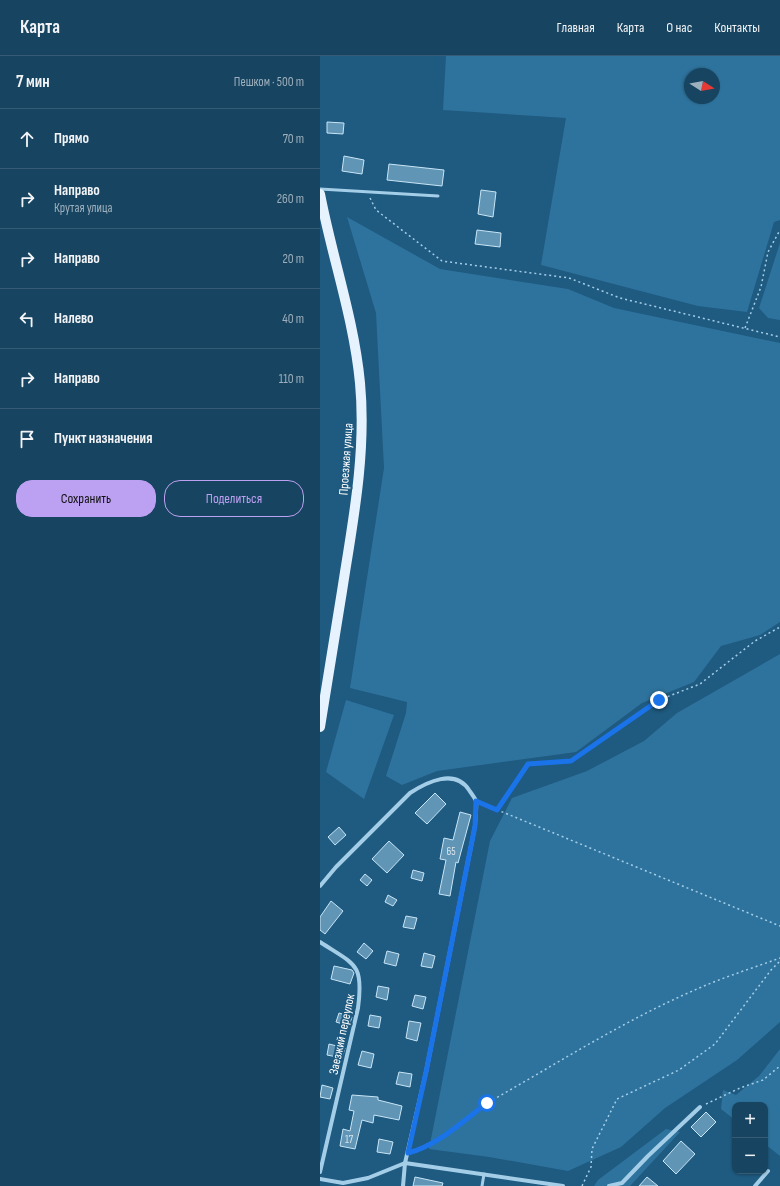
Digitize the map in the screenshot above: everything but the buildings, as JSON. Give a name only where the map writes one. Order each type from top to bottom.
[{"type":"main road","name":"Проезжая улица","points":[[320,194],[322,217],[354,340],[360,384],[361,426],[358,479],[352,530],[320,727]]},
{"type":"street","points":[[320,886],[336,867],[410,793],[423,784],[442,778],[454,779],[466,785],[476,801],[475,826],[428,1064],[408,1153],[403,1186]]},
{"type":"street","name":"Заезжий переулок","points":[[320,942],[348,960],[356,968],[361,984],[358,1008],[320,1172]]},
{"type":"street","points":[[609,1186],[622,1183],[700,1107]]},
{"type":"street","points":[[320,1179],[343,1184],[368,1178],[406,1163],[562,1186]]},
{"type":"street","points":[[755,1186],[765,1174]]},
{"type":"lane","points":[[320,189],[438,196]]},
{"type":"lane","points":[[482,1186],[484,1174]]},
{"type":"path","points":[[368,192],[376,210],[442,261],[569,278],[620,298],[780,337]]},
{"type":"path","points":[[745,328],[761,287],[768,252],[780,230]]},
{"type":"path","points":[[497,810],[528,764],[571,761],[659,700],[700,684],[755,641],[780,627]]},
{"type":"path","points":[[476,801],[780,926]]},
{"type":"path","points":[[408,1153],[423,1149],[452,1130],[487,1103],[540,1074],[614,1029],[698,988],[780,960]]},
{"type":"path","points":[[582,1186],[592,1167],[592,1149],[617,1099],[679,1070],[715,1044],[780,960]]},
{"type":"path","points":[[700,1107],[740,1088],[763,1080],[780,1066]]},
{"type":"shaded area","points":[[446,56],[780,56],[780,220],[774,222],[747,312],[698,306],[541,265],[566,118],[443,110]]},
{"type":"shaded area","points":[[347,217],[440,269],[568,289],[614,308],[780,343],[780,622],[760,635],[721,646],[694,682],[642,703],[576,752],[437,771],[402,785],[386,776],[406,713],[407,702],[350,688],[384,468],[376,313]]},
{"type":"shaded area","points":[[780,243],[780,320],[768,318],[759,308]]},
{"type":"shaded area","points":[[780,654],[780,1022],[737,1060],[665,1108],[621,1147],[568,1171],[489,1157],[429,1149],[490,841],[512,798],[587,771],[644,741],[677,713]]},
{"type":"shaded area","points":[[346,700],[394,715],[364,799],[326,772]]},
{"type":"shaded area","points":[[780,1049],[780,1156],[768,1146],[768,1102],[732,1102],[732,1118],[721,1109],[723,1090],[736,1095],[759,1076]]},
{"type":"shaded area","points":[[666,1129],[680,1132],[630,1186],[594,1186],[598,1180]]},
{"type":"route","points":[[487,1103],[452,1130],[423,1149],[408,1153],[426,1072],[475,826],[476,801],[497,810],[528,764],[571,761],[659,700]]}]
